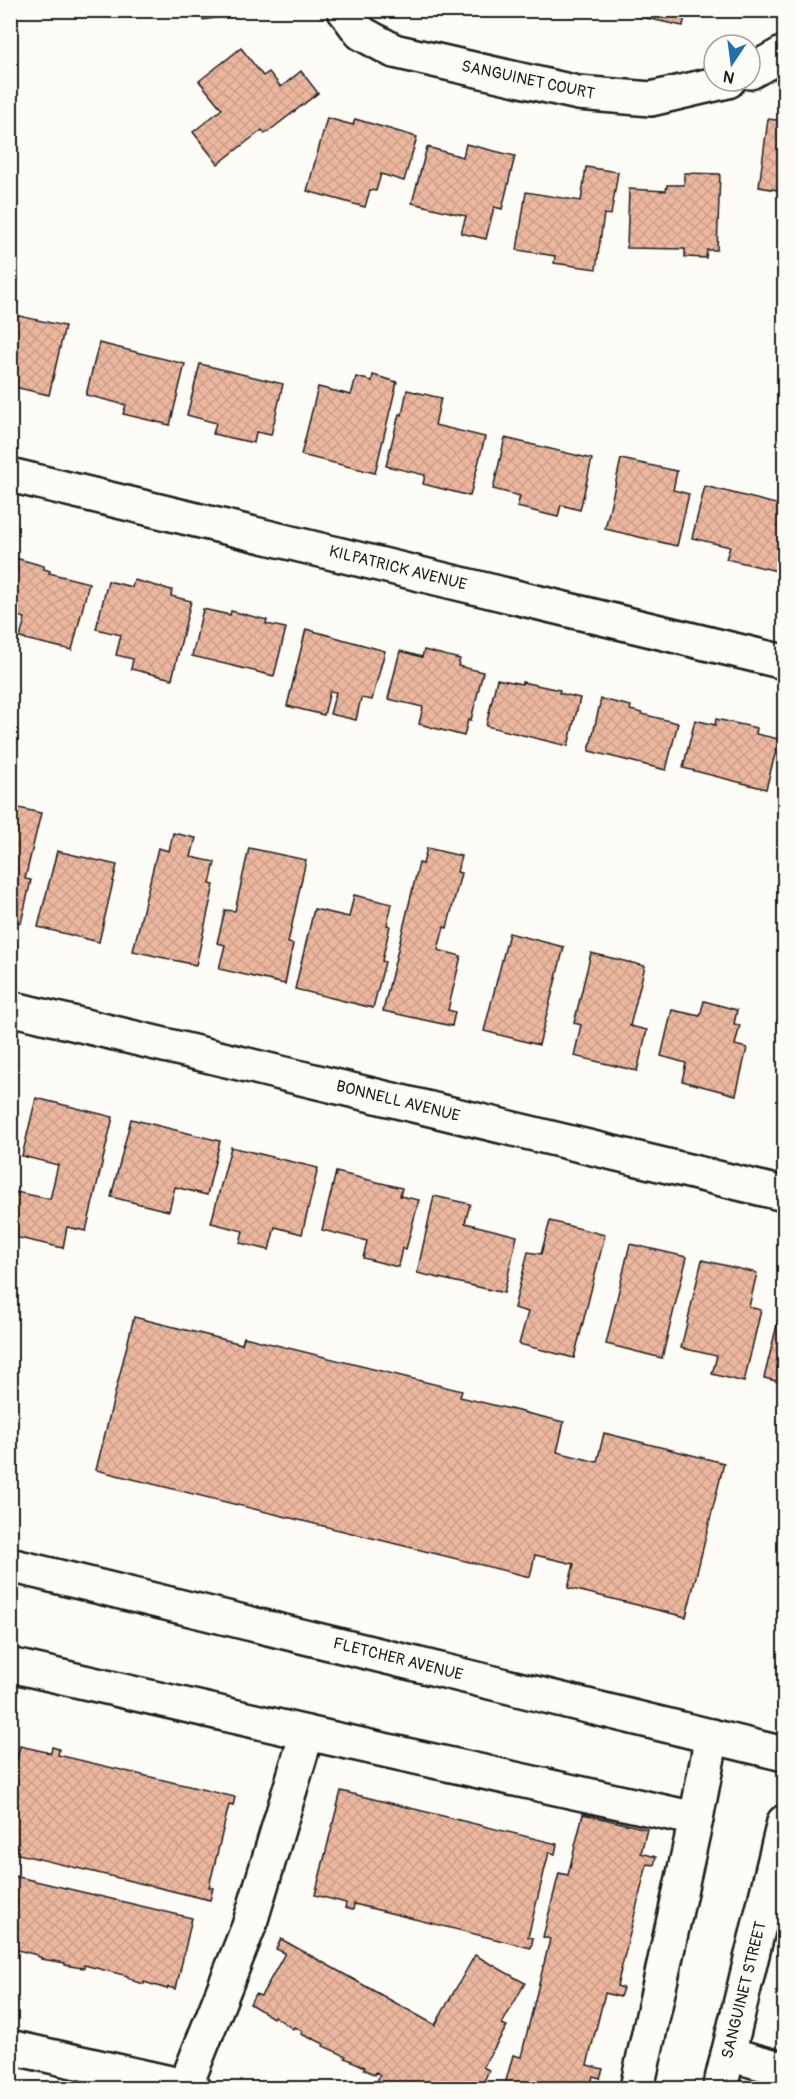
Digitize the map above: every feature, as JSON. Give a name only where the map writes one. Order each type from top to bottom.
[{"type":"street","name":"SANGUINET COURT","points":[[344,10],[361,33],[394,51],[578,93],[651,99],[702,87]]},
{"type":"street","points":[[762,65],[784,53]]},
{"type":"street","name":"KILPATRICK AVENUE","points":[[10,475],[784,662]]},
{"type":"street","name":"BONNELL AVENUE","points":[[10,1008],[784,1194]]},
{"type":"street","name":"FLETCHER AVENUE","points":[[10,1565],[784,1754]]},
{"type":"street","points":[[10,1665],[696,1819]]},
{"type":"street","points":[[10,2047],[148,2083],[189,2088],[249,1926],[307,1733]]},
{"type":"street","points":[[637,2088],[712,1736]]},
{"type":"street","name":"SANGUINET STREET","points":[[720,2088],[784,1822]]},
{"type":"street","points":[[728,2054],[784,2069]]},
{"type":"building","points":[[201,10],[260,10],[260,11],[203,20]]},
{"type":"building","points":[[609,10],[686,10],[683,26]]},
{"type":"building","points":[[241,48],[263,76],[269,72],[281,87],[301,71],[318,93],[265,134],[262,130],[218,164],[193,132],[222,109],[199,81]]},
{"type":"building","points":[[327,118],[353,125],[355,119],[417,137],[404,181],[381,174],[376,191],[370,190],[365,207],[307,191]]},
{"type":"building","points":[[768,119],[784,121],[784,191],[759,187]]},
{"type":"building","points":[[466,144],[515,156],[502,209],[494,207],[486,239],[461,233],[466,216],[412,203],[427,147],[463,157]]},
{"type":"building","points":[[586,167],[618,172],[611,215],[604,214],[596,269],[554,263],[555,256],[517,250],[526,192],[581,201]]},
{"type":"building","points":[[684,173],[720,174],[717,250],[707,250],[706,258],[685,257],[685,249],[627,248],[629,189],[666,191],[667,185],[684,185]]},
{"type":"building","points":[[10,314],[65,326],[49,395],[10,386]]},
{"type":"building","points":[[99,343],[185,364],[170,425],[123,414],[126,405],[86,395]]},
{"type":"building","points":[[200,364],[283,384],[271,435],[256,432],[254,443],[213,434],[216,423],[187,415]]},
{"type":"building","points":[[373,375],[397,382],[375,473],[301,455],[318,387],[351,395],[356,377],[372,381]]},
{"type":"building","points":[[407,390],[441,398],[435,425],[485,437],[470,496],[423,484],[425,475],[386,466],[399,414],[402,415]]},
{"type":"building","points":[[505,438],[592,459],[580,510],[561,505],[558,517],[517,507],[520,496],[493,489]]},
{"type":"building","points":[[621,459],[677,471],[673,490],[689,494],[677,546],[605,529]]},
{"type":"building","points":[[705,486],[784,506],[784,538],[777,571],[726,559],[730,547],[692,538]]},
{"type":"building","points":[[12,557],[44,566],[44,569],[50,571],[49,573],[89,583],[72,650],[20,638],[25,618],[10,614]]},
{"type":"building","points":[[134,580],[172,590],[171,596],[191,601],[172,679],[131,669],[133,659],[116,655],[121,635],[96,629],[108,581],[132,587]]},
{"type":"building","points":[[203,609],[230,615],[231,611],[267,620],[266,624],[286,628],[274,676],[192,656]]},
{"type":"building","points":[[306,629],[385,651],[372,700],[361,698],[356,720],[330,714],[336,692],[330,691],[324,715],[287,706]]},
{"type":"building","points":[[424,650],[460,659],[458,666],[483,672],[471,720],[468,720],[464,736],[419,724],[423,707],[388,699],[400,651],[422,657]]},
{"type":"building","points":[[497,679],[560,690],[559,693],[580,698],[568,746],[486,726]]},
{"type":"building","points":[[601,699],[631,706],[630,710],[678,723],[666,770],[589,751]]},
{"type":"building","points":[[716,719],[757,728],[756,734],[779,739],[766,789],[683,768],[695,720],[715,725]]},
{"type":"building","points":[[10,806],[41,813],[25,879],[31,880],[21,923],[10,920]]},
{"type":"building","points":[[173,833],[196,838],[191,857],[215,862],[210,884],[214,885],[196,965],[133,951],[158,848],[169,851]]},
{"type":"building","points":[[249,848],[306,860],[288,943],[293,944],[285,984],[219,969],[225,945],[217,943],[225,910],[235,911]]},
{"type":"building","points":[[427,848],[461,856],[457,872],[461,873],[447,928],[444,927],[438,950],[461,956],[448,1010],[455,1012],[452,1026],[383,1011],[419,863],[423,864]]},
{"type":"building","points":[[57,851],[117,865],[99,942],[38,927]]},
{"type":"building","points":[[354,895],[392,904],[387,925],[390,926],[382,961],[385,962],[373,1008],[295,989],[314,909],[349,917]]},
{"type":"building","points":[[509,933],[564,947],[539,1045],[484,1031]]},
{"type":"building","points":[[591,953],[645,966],[630,1026],[647,1030],[637,1071],[574,1056],[581,1025],[574,1023]]},
{"type":"building","points":[[704,1001],[737,1010],[734,1024],[740,1025],[735,1045],[747,1048],[736,1095],[682,1081],[686,1063],[661,1056],[672,1010],[700,1016]]},
{"type":"building","points":[[36,1098],[113,1117],[86,1231],[67,1227],[63,1248],[10,1236],[10,1213],[16,1192],[50,1199],[58,1165],[22,1156]]},
{"type":"building","points":[[131,1119],[220,1141],[207,1195],[175,1187],[169,1211],[111,1197]]},
{"type":"building","points":[[231,1147],[318,1168],[302,1234],[275,1227],[269,1250],[240,1243],[243,1231],[211,1223]]},
{"type":"building","points":[[336,1172],[402,1188],[400,1196],[419,1200],[406,1249],[402,1248],[398,1267],[363,1258],[367,1241],[322,1230]]},
{"type":"building","points":[[434,1196],[470,1204],[465,1223],[517,1236],[504,1293],[417,1273]]},
{"type":"building","points":[[550,1221],[605,1235],[574,1358],[519,1344],[528,1312],[514,1308],[528,1252],[541,1254]]},
{"type":"building","points":[[630,1244],[687,1257],[662,1358],[606,1344]]},
{"type":"building","points":[[702,1260],[757,1273],[749,1307],[761,1310],[744,1382],[712,1374],[717,1356],[681,1348]]},
{"type":"building","points":[[784,1296],[784,1383],[764,1378]]},
{"type":"building","points":[[134,1317],[242,1344],[244,1337],[462,1391],[460,1397],[564,1422],[557,1452],[597,1462],[604,1433],[724,1463],[686,1617],[568,1588],[574,1564],[535,1555],[530,1577],[96,1470]]},
{"type":"building","points":[[20,1746],[51,1753],[52,1747],[59,1749],[58,1755],[235,1797],[233,1806],[229,1805],[209,1887],[213,1888],[210,1900],[10,1852],[10,1786]]},
{"type":"building","points":[[341,1791],[557,1844],[555,1854],[549,1852],[528,1937],[533,1938],[531,1948],[354,1904],[353,1910],[345,1908],[346,1903],[315,1895]]},
{"type":"building","points":[[583,1814],[647,1829],[641,1853],[656,1857],[654,1865],[647,1864],[617,1986],[623,1988],[620,1997],[605,1993],[587,2065],[603,2069],[600,2078],[593,2076],[590,2088],[504,2088],[513,2055],[521,2057],[550,1939],[543,1937],[559,1873],[568,1875]]},
{"type":"building","points":[[10,1875],[192,1918],[176,1989],[168,1987],[167,1989],[144,1982],[144,1984],[133,1981],[128,1976],[84,1965],[84,1968],[65,1965],[65,1963],[41,1959],[37,1955],[10,1948]]},
{"type":"building","points":[[281,1939],[435,2025],[475,1955],[525,1983],[502,2024],[507,2026],[483,2067],[489,2070],[481,2088],[389,2088],[377,2081],[380,2075],[376,2072],[375,2075],[364,2069],[365,2067],[345,2058],[346,2056],[301,2034],[302,2031],[294,2027],[293,2029],[250,2004],[255,1994],[261,1996],[285,1953],[276,1949]]}]
